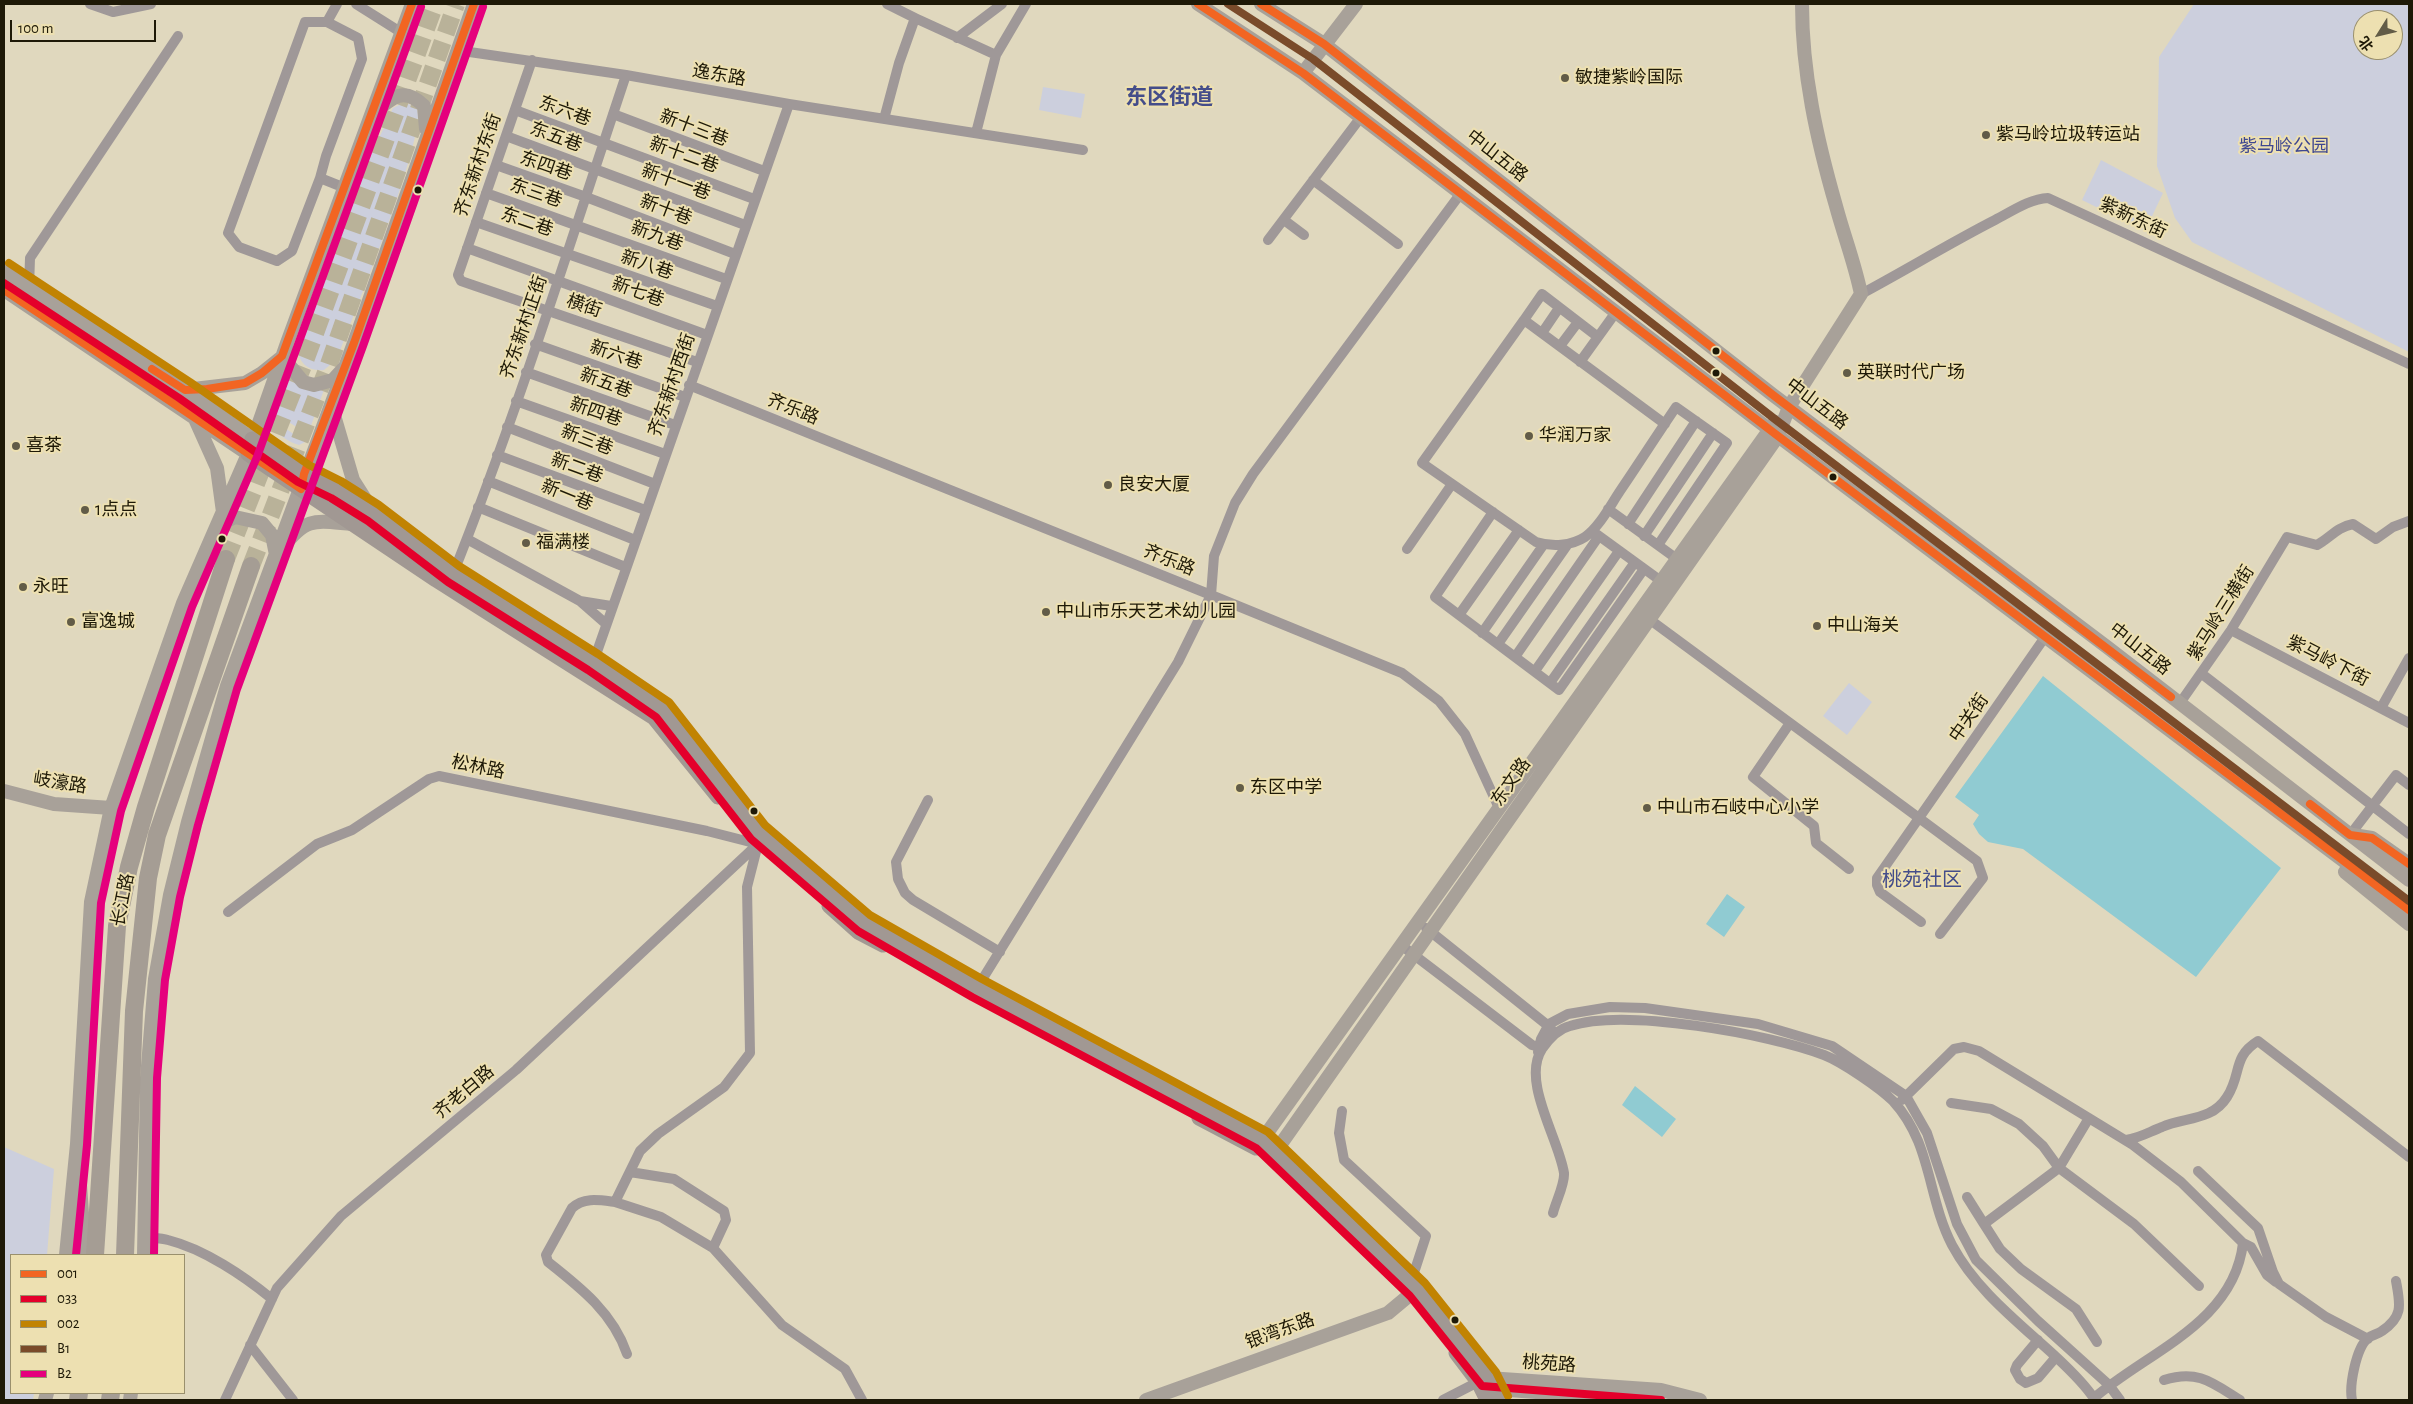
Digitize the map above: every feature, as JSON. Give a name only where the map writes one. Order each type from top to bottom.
[{"type":"highway","name":"长江路","points":[[95,1254],[117,926],[129,867],[146,807],[226,559]]},
{"type":"highway","name":"长江路","points":[[124,1254],[128,1210],[134,1011],[148,878],[157,835],[251,566]]},
{"type":"main road","name":"长江路","points":[[66,1254],[77,1144],[91,902],[111,808],[183,603],[248,454],[282,356],[412,4]]},
{"type":"main road","points":[[144,1254],[147,1078],[155,980],[170,895],[188,822],[227,686],[301,489],[304,474],[346,366],[456,50],[474,4]]},
{"type":"main road","points":[[1198,4],[1303,73],[1773,432],[2409,910]]},
{"type":"main road","name":"中山五路","points":[[1261,4],[1324,44],[1789,407],[2180,703],[2409,880]]},
{"type":"main road","points":[[1303,73],[1356,4]]},
{"type":"main road","points":[[1773,432],[1861,294],[1855,263],[1836,208],[1819,141],[1804,65],[1802,4]]},
{"type":"main road","points":[[372,115],[393,98],[407,94],[415,97],[424,106],[426,137]]},
{"type":"main road","points":[[4,270],[185,390],[304,474],[336,489],[374,512],[450,580]]},
{"type":"main road","points":[[4,290],[352,524],[450,580],[590,669],[662,710],[761,841],[858,932],[1256,1148],[1411,1288]]},
{"type":"main road","points":[[287,343],[289,365],[303,382],[314,386],[333,380],[346,366]]},
{"type":"main road","points":[[185,390],[245,383],[262,373],[282,356]]},
{"type":"main road","points":[[331,405],[353,480],[374,512]]},
{"type":"main road","points":[[195,418],[217,468],[220,519],[235,517],[262,523],[272,535],[276,555]]},
{"type":"main road","name":"东文路","points":[[1262,1140],[1661,581],[1773,432]]},
{"type":"main road","name":"东文路","points":[[1276,1151],[1649,618],[1773,432]]},
{"type":"main road","points":[[276,555],[293,534],[309,522],[352,524]]},
{"type":"main road","name":"岐濠路","points":[[4,791],[54,804],[111,808]]},
{"type":"main road","name":"中山五路","points":[[2350,835],[2372,838],[2409,864]]},
{"type":"main road","points":[[761,841],[864,923],[978,988],[1262,1140],[1276,1151],[1411,1288],[1489,1390]]},
{"type":"main road","points":[[2334,854],[2350,877],[2409,924]]},
{"type":"main road","points":[[77,1144],[85,1254]]},
{"type":"main road","points":[[128,1210],[134,1254]]},
{"type":"main road","name":"银湾东路","points":[[1146,1400],[1388,1312],[1411,1288]]},
{"type":"main road","name":"桃苑路","points":[[1489,1390],[1649,1400]]},
{"type":"main road","name":"桃苑路","points":[[1489,1390],[1661,1390],[1700,1400]]},
{"type":"street","points":[[90,4],[113,12],[150,4]]},
{"type":"street","points":[[327,22],[337,4]]},
{"type":"street","points":[[356,4],[402,33]]},
{"type":"street","points":[[887,4],[996,56]]},
{"type":"street","points":[[957,38],[1002,4]]},
{"type":"street","points":[[976,133],[996,56],[1026,4]]},
{"type":"street","points":[[884,119],[899,63],[916,18]]},
{"type":"street","points":[[305,22],[327,22],[358,38],[362,60],[326,156],[320,178],[292,251],[276,261],[239,246],[228,232],[305,22]]},
{"type":"street","points":[[29,288],[30,258],[178,36]]},
{"type":"street","name":"逸东路","points":[[456,50],[532,60],[789,104],[1083,150]]},
{"type":"street","name":"齐东新村东街","points":[[461,281],[458,275],[532,60]]},
{"type":"street","name":"齐东新村正街","points":[[450,580],[467,539],[507,427],[626,75]]},
{"type":"street","name":"齐东新村西街","points":[[590,669],[789,104]]},
{"type":"street","name":"东六巷","points":[[515,110],[604,142]]},
{"type":"street","name":"新十三巷","points":[[613,114],[764,171]]},
{"type":"street","points":[[1268,240],[1361,117]]},
{"type":"street","name":"东五巷","points":[[506,136],[595,169]]},
{"type":"street","name":"新十二巷","points":[[604,142],[754,199]]},
{"type":"street","name":"东四巷","points":[[496,165],[586,196]]},
{"type":"street","name":"新十一巷","points":[[595,169],[745,225]]},
{"type":"street","points":[[320,178],[345,188]]},
{"type":"street","points":[[1313,180],[1398,244]]},
{"type":"street","name":"东三巷","points":[[486,193],[576,224]]},
{"type":"street","points":[[1461,193],[1253,474],[1235,503],[1214,556],[1211,595],[1402,673],[1438,701],[1465,734],[1499,808]]},
{"type":"street","name":"新十巷","points":[[586,196],[735,254]]},
{"type":"street","name":"紫新东街","points":[[1861,294],[1952,242],[2040,198],[2048,198],[2409,364]]},
{"type":"street","points":[[1284,220],[1304,235]]},
{"type":"street","name":"东二巷","points":[[476,222],[567,254]]},
{"type":"street","name":"新九巷","points":[[576,224],[726,279]]},
{"type":"street","name":"新七巷","points":[[467,248],[707,335]]},
{"type":"street","name":"新八巷","points":[[567,254],[717,306]]},
{"type":"street","name":"横街","points":[[461,281],[698,362]]},
{"type":"street","points":[[1596,534],[1568,544],[1536,542],[1422,464],[1542,294],[1598,337]]},
{"type":"street","points":[[1542,333],[1559,308]]},
{"type":"street","points":[[1580,362],[1616,312]]},
{"type":"street","points":[[1524,320],[1665,424]]},
{"type":"street","points":[[1560,346],[1578,322]]},
{"type":"street","name":"新六巷","points":[[535,344],[685,397]]},
{"type":"street","name":"新五巷","points":[[526,372],[675,425]]},
{"type":"street","name":"齐乐路","points":[[689,385],[1211,595],[1178,662],[978,988]]},
{"type":"street","name":"新四巷","points":[[516,401],[665,454]]},
{"type":"street","points":[[1516,657],[1596,534],[1608,509],[1676,407],[1728,443],[1658,545]]},
{"type":"street","points":[[1628,524],[1696,421]]},
{"type":"street","name":"新三巷","points":[[507,427],[655,484]]},
{"type":"street","points":[[1644,536],[1713,433]]},
{"type":"street","name":"新二巷","points":[[497,455],[645,510]]},
{"type":"street","name":"新一巷","points":[[488,481],[635,540]]},
{"type":"street","points":[[1407,549],[1452,484]]},
{"type":"street","points":[[478,508],[625,567]]},
{"type":"street","points":[[1608,509],[1677,559]]},
{"type":"street","points":[[1493,512],[1435,596],[1459,616],[1560,690],[1644,569]]},
{"type":"street","name":"紫马岭三横街","points":[[2180,703],[2231,630],[2286,537],[2317,545],[2326,540],[2336,530],[2353,524],[2376,539],[2393,527],[2409,521]]},
{"type":"street","points":[[1459,616],[1519,530]]},
{"type":"street","points":[[1596,534],[1661,581]]},
{"type":"street","points":[[467,539],[580,601],[606,623]]},
{"type":"street","points":[[1482,633],[1544,544]]},
{"type":"street","points":[[1498,644],[1568,544]]},
{"type":"street","points":[[1535,671],[1619,551]]},
{"type":"street","points":[[1550,683],[1635,562]]},
{"type":"street","points":[[580,601],[611,606]]},
{"type":"street","points":[[1649,618],[1977,861],[1983,878],[1940,934]]},
{"type":"street","name":"紫马岭下街","points":[[2231,630],[2409,723]]},
{"type":"street","name":"中关街","points":[[1921,922],[1880,892],[1877,878],[2045,637]]},
{"type":"street","points":[[2381,708],[2409,658]]},
{"type":"street","points":[[2202,674],[2409,834]]},
{"type":"street","points":[[1790,722],[1753,777],[1814,826],[1816,844],[1849,869]]},
{"type":"street","points":[[2350,835],[2396,775],[2409,785]]},
{"type":"street","name":"松林路","points":[[228,912],[317,844],[352,830],[429,779],[438,776],[707,832],[761,841]]},
{"type":"street","points":[[928,800],[896,862],[898,880],[905,893],[912,900],[1000,952]]},
{"type":"street","points":[[615,1202],[640,1151],[658,1134],[724,1087],[750,1053],[747,887],[761,841]]},
{"type":"street","name":"齐老白路","points":[[225,1400],[277,1288],[341,1216],[516,1070],[761,841]]},
{"type":"street","points":[[1418,921],[1549,1024],[1551,1038],[1537,1059]]},
{"type":"street","points":[[1401,945],[1532,1045],[1539,1047]]},
{"type":"street","points":[[1553,1212],[1564,1175],[1538,1091],[1537,1059],[1539,1047],[1549,1024],[1568,1014],[1610,1007],[1644,1008],[1758,1024],[1832,1046],[1906,1096],[1927,1133],[1957,1224],[1976,1260],[2038,1322],[2109,1385],[2120,1400]]},
{"type":"street","points":[[1539,1047],[1571,1025],[1612,1019],[1664,1022],[1763,1037],[1825,1055],[1840,1063],[1884,1094],[1908,1121],[1920,1144],[1940,1218],[1957,1252],[1988,1294],[2038,1340],[2095,1399],[2109,1385],[2195,1326],[2212,1310],[2242,1259],[2243,1243]]},
{"type":"street","points":[[2126,1140],[2141,1138],[2162,1126],[2199,1118],[2213,1112],[2227,1098],[2236,1079],[2240,1057],[2246,1048],[2258,1041],[2409,1157]]},
{"type":"street","points":[[1896,1106],[1954,1049],[1964,1047],[1979,1052],[2126,1140],[2181,1182],[2243,1243],[2251,1246],[2266,1275],[2326,1317],[2368,1339]]},
{"type":"street","points":[[1951,1103],[1991,1110],[2019,1124],[2043,1146],[2059,1168],[2134,1224],[2198,1286]]},
{"type":"street","points":[[1342,1111],[1340,1132],[1344,1160],[1426,1236],[1411,1288]]},
{"type":"street","points":[[1984,1224],[2059,1168],[2089,1118]]},
{"type":"street","points":[[2198,1171],[2258,1228],[2279,1284]]},
{"type":"street","points":[[630,1172],[674,1179],[724,1211],[726,1220],[713,1248]]},
{"type":"street","points":[[1967,1197],[2000,1249],[2021,1269],[2076,1309],[2097,1342]]},
{"type":"street","points":[[627,1354],[621,1338],[605,1314],[587,1293],[546,1259],[546,1255],[572,1208],[578,1202],[593,1199],[615,1202],[661,1217],[713,1248],[782,1326],[845,1369],[862,1400]]},
{"type":"street","points":[[145,1238],[168,1239],[214,1259],[245,1277],[272,1298]]},
{"type":"street","points":[[2352,1400],[2350,1389],[2360,1350],[2368,1339],[2394,1322],[2400,1311],[2396,1281]]},
{"type":"street","points":[[2038,1340],[2017,1365],[2016,1370],[2020,1380],[2026,1383],[2033,1381],[2056,1358]]},
{"type":"street","points":[[250,1345],[293,1400]]},
{"type":"street","points":[[2164,1380],[2181,1374],[2206,1378],[2240,1400]]},
{"type":"street","points":[[1443,1400],[1489,1390]]},
{"type":"green space","name":"紫马岭公园","points":[[2194,4],[2409,4],[2409,352],[2192,242],[2175,218],[2157,166],[2159,57]]},
{"type":"green space","points":[[1043,87],[1085,94],[1081,118],[1039,110]]},
{"type":"green space","points":[[405,102],[417,109],[417,126],[411,154],[386,230],[337,359],[324,370],[311,368],[306,366],[299,357],[298,345],[300,338],[363,172],[393,108]]},
{"type":"green space","points":[[2101,160],[2163,193],[2145,231],[2082,200]]},
{"type":"green space","points":[[288,370],[325,387],[308,434],[274,413]]},
{"type":"green space","points":[[272,419],[305,442],[299,445],[285,439],[274,428]]},
{"type":"green space","points":[[1849,683],[1872,702],[1847,735],[1823,716]]},
{"type":"green space","points":[[4,1147],[54,1169],[47,1254],[10,1254],[10,1394],[34,1394],[33,1400],[4,1400]]},
{"type":"water","points":[[2043,676],[2281,868],[2196,977],[2023,849],[1988,842],[1979,834],[1973,824],[1979,815],[1955,797]]},
{"type":"water","points":[[1727,894],[1745,907],[1724,937],[1706,924]]},
{"type":"water","points":[[1635,1086],[1676,1119],[1662,1137],[1622,1105]]},
{"type":"tunnel","points":[[226,559],[306,358],[435,4]]},
{"type":"tunnel","points":[[251,566],[327,370],[456,4]]},
{"type":"transit line","name":"001","points":[[152,369],[185,390],[207,389],[245,383],[262,373],[282,356],[412,4]]},
{"type":"transit line","name":"001","points":[[4,290],[301,489],[304,474],[354,343],[474,4]]},
{"type":"transit line","name":"001","points":[[1198,4],[1303,73],[1778,436],[2409,910]]},
{"type":"transit line","name":"B1","points":[[1228,4],[1313,59],[1776,420],[2409,901]]},
{"type":"transit line","name":"001","points":[[1261,4],[1324,44],[1773,395],[2171,697]]},
{"type":"transit line","name":"B2","points":[[76,1254],[87,1145],[101,903],[121,811],[192,607],[257,457],[421,7]]},
{"type":"transit line","name":"B2","points":[[154,1254],[157,1078],[165,980],[180,897],[198,825],[237,689],[363,346],[483,7]]},
{"type":"transit line","name":"002","points":[[9,263],[190,382],[309,465],[341,481],[379,505],[459,566],[598,654],[669,702],[765,825],[870,915],[982,979],[1268,1132],[1425,1283],[1496,1372],[1508,1396]]},
{"type":"transit line","name":"033","points":[[4,283],[179,398],[298,482],[331,498],[368,521],[448,582],[588,670],[656,717],[751,839],[858,931],[972,997],[1256,1148],[1410,1296],[1482,1386],[1661,1400]]},
{"type":"transit line","name":"001","points":[[2310,804],[2350,835],[2372,838],[2409,864]]},
{"type":"place","name":"敏捷紫岭国际","points":[[1565,78]]},
{"type":"place","name":"紫马岭垃圾转运站","points":[[1986,135]]},
{"type":"place","name":"英联时代广场","points":[[1847,373]]},
{"type":"place","name":"华润万家","points":[[1529,436]]},
{"type":"place","name":"喜茶","points":[[16,446]]},
{"type":"place","name":"良安大厦","points":[[1108,485]]},
{"type":"place","name":"1点点","points":[[85,510]]},
{"type":"place","name":"福满楼","points":[[526,543]]},
{"type":"place","name":"永旺","points":[[23,587]]},
{"type":"place","name":"中山市乐天艺术幼儿园","points":[[1046,612]]},
{"type":"place","name":"富逸城","points":[[71,622]]},
{"type":"place","name":"中山海关","points":[[1817,626]]},
{"type":"place","name":"东区中学","points":[[1240,788]]},
{"type":"place","name":"中山市石岐中心小学","points":[[1647,808]]},
{"type":"district","name":"东区街道","points":[[1169,97]]},
{"type":"district","name":"桃苑社区","points":[[1922,880]]}]
